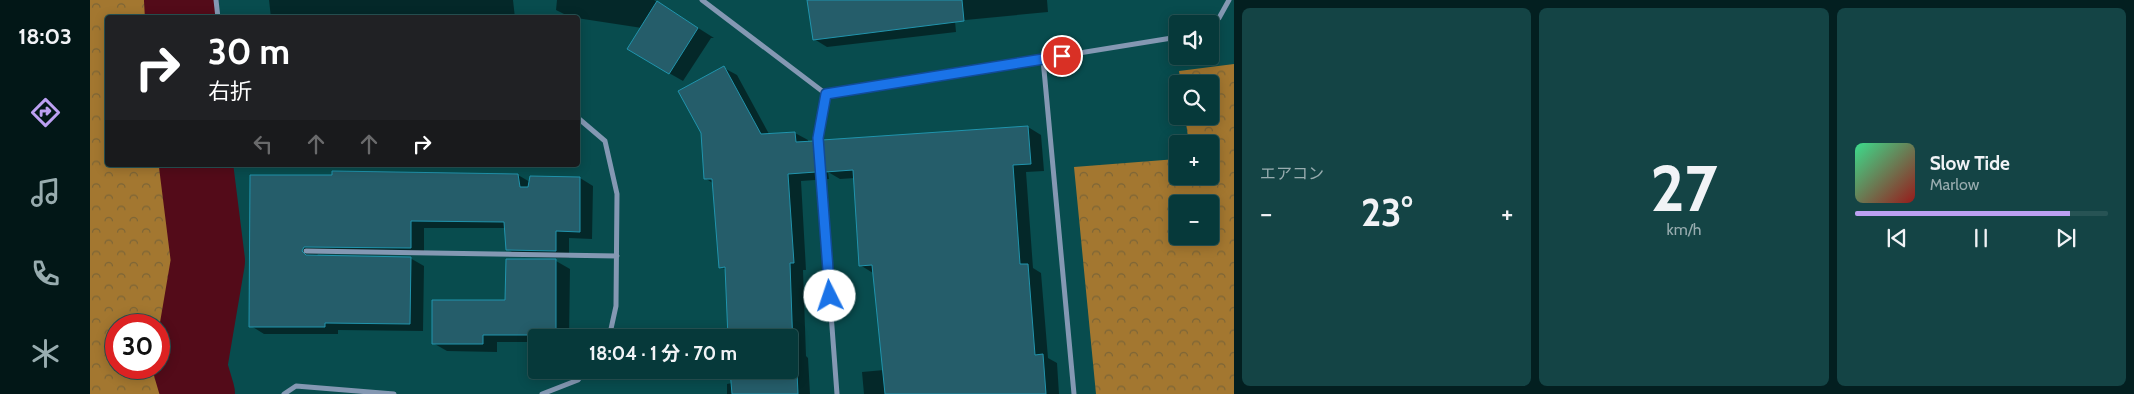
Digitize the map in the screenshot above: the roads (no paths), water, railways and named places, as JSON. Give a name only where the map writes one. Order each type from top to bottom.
[{"type":"street","points":[[216,0],[218,15]]},
{"type":"street","points":[[702,0],[826,94],[1169,38]]},
{"type":"street","points":[[1219,18],[1229,0]]},
{"type":"street","points":[[1044,59],[1074,394]]},
{"type":"street","points":[[826,94],[818,138],[837,394]]},
{"type":"street","points":[[580,120],[605,141],[617,194],[616,306],[611,329]]},
{"type":"street","points":[[306,252],[617,256]]},
{"type":"street","points":[[542,394],[579,379]]},
{"type":"street","points":[[284,394],[296,386],[394,394]]},
{"type":"waterway","points":[[181,0],[182,15]]},
{"type":"waterway","points":[[196,167],[208,261],[190,367],[198,394]]}]
